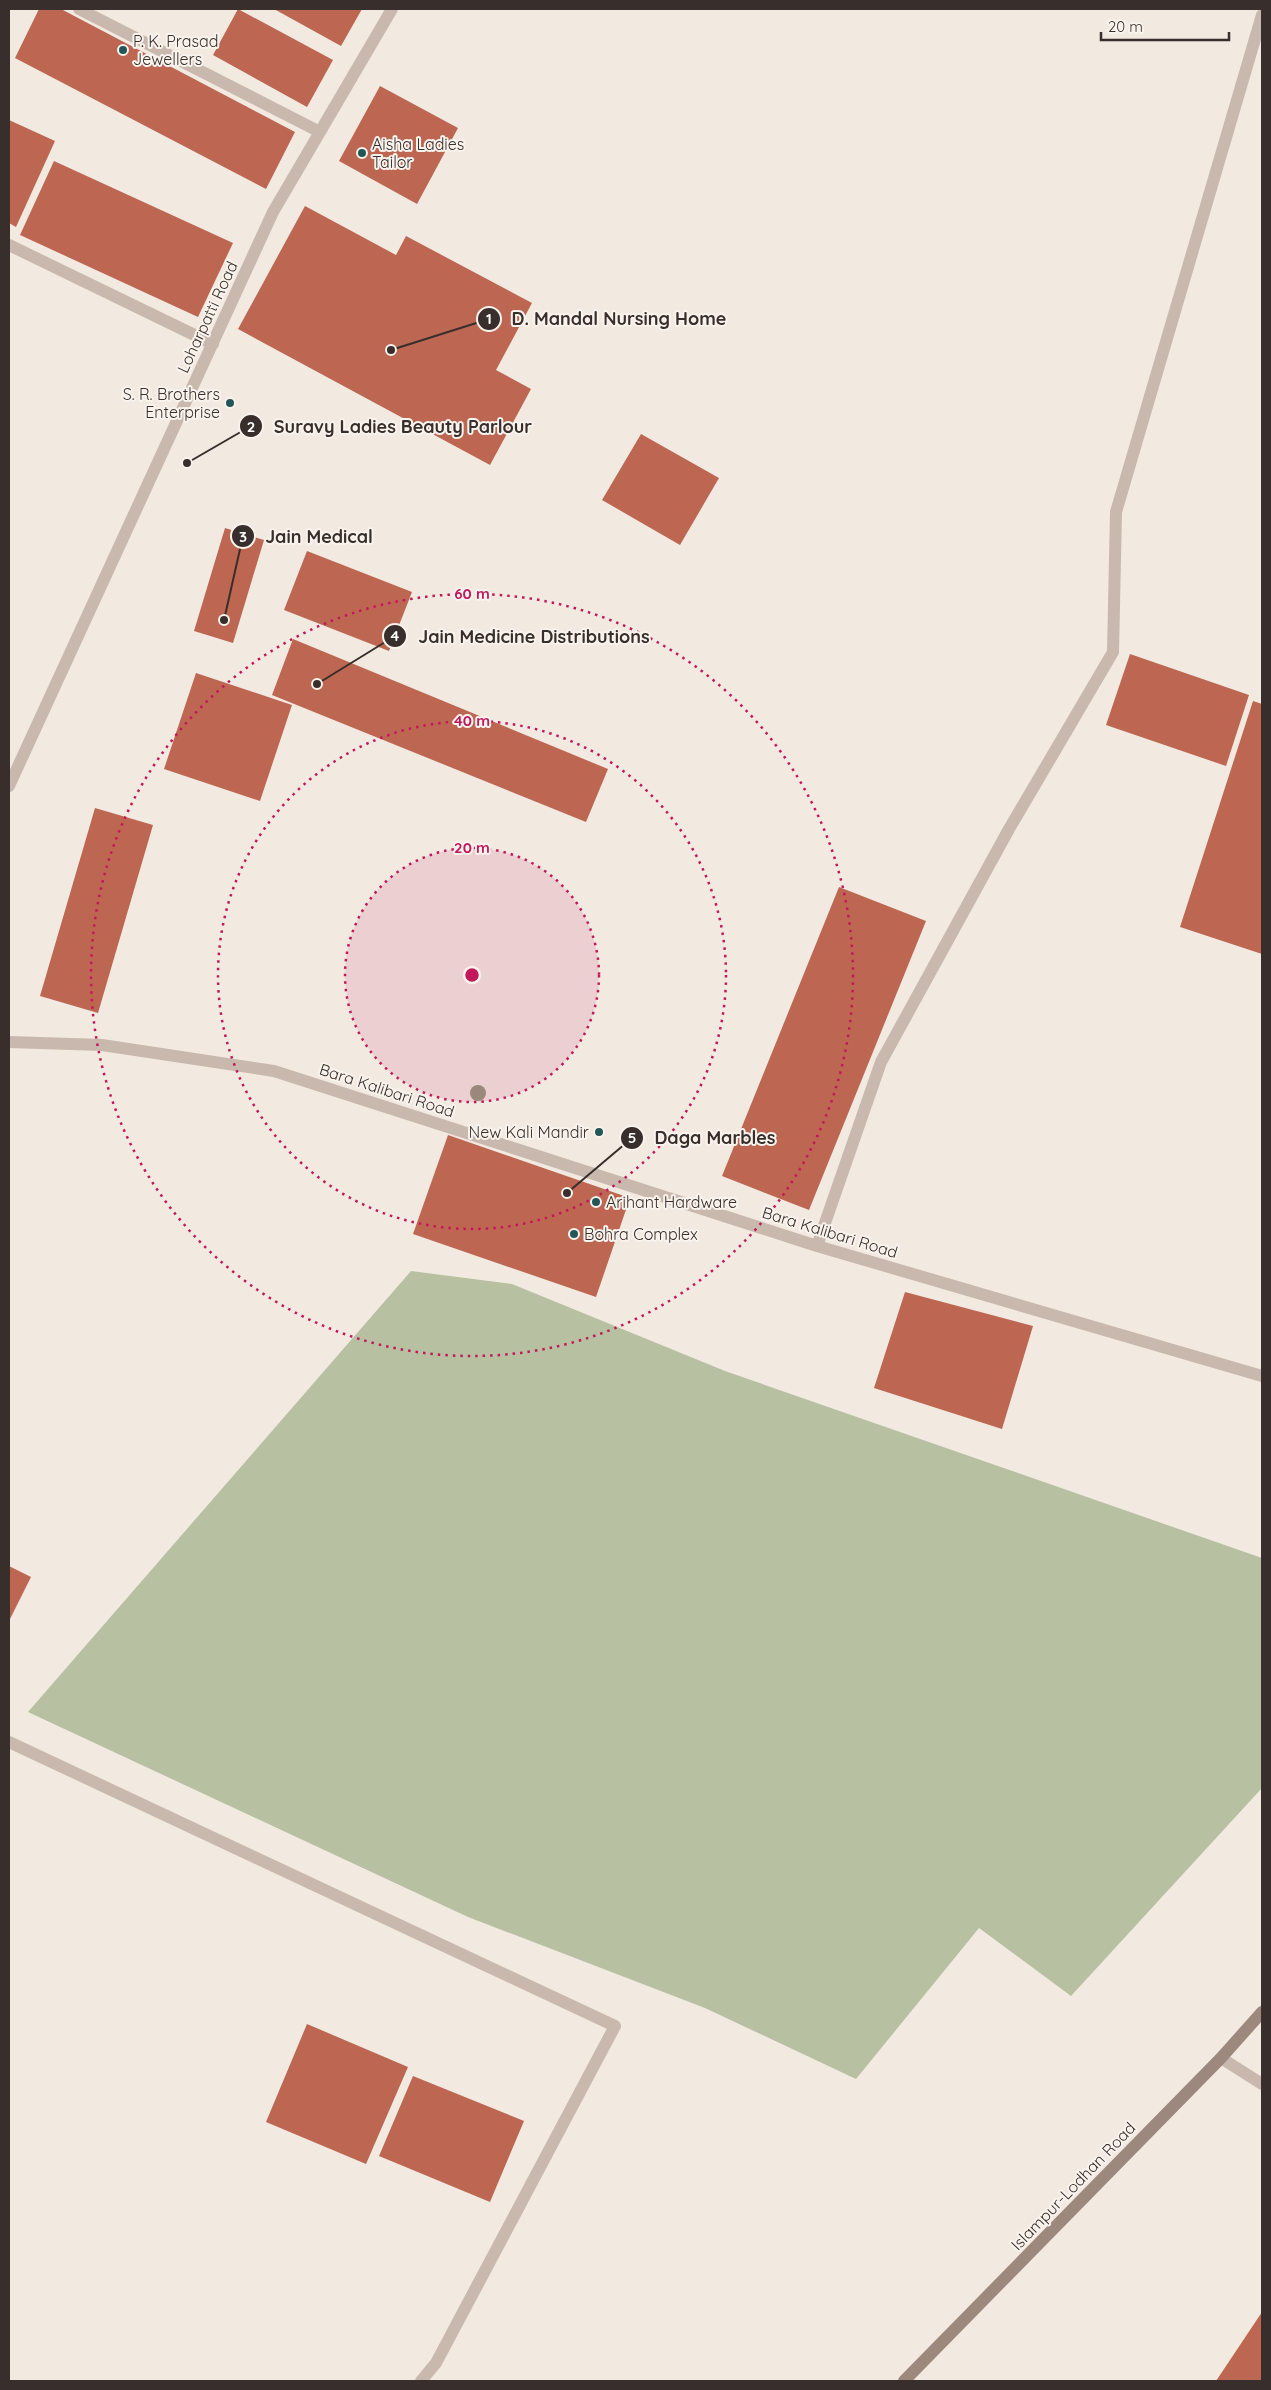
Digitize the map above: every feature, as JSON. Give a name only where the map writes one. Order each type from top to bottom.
[{"type":"main road","name":"Islampur-Lodhan Road","points":[[904,2381],[1221,2058],[1262,2012]]},
{"type":"street","points":[[79,9],[320,132]]},
{"type":"street","name":"Loharpatti Road","points":[[9,786],[273,212],[392,9]]},
{"type":"street","points":[[817,1246],[881,1062],[1009,829],[1113,652],[1116,512],[1262,15]]},
{"type":"street","points":[[9,245],[213,344]]},
{"type":"street","name":"Bara Kalibari Road","points":[[9,1042],[102,1045],[274,1071],[817,1246],[1262,1376]]},
{"type":"street","points":[[9,1742],[616,2026],[436,2363],[421,2381]]},
{"type":"street","points":[[1221,2058],[1262,2084]]},
{"type":"green space","points":[[411,1271],[512,1284],[725,1371],[1262,1558],[1262,1788],[1071,1996],[979,1928],[856,2079],[705,2008],[468,1917],[28,1712]]},
{"type":"building","points":[[39,9],[61,9],[295,132],[266,189],[15,58]]},
{"type":"building","points":[[238,9],[333,60],[307,107],[213,55]]},
{"type":"building","points":[[274,9],[362,9],[341,46]]},
{"type":"building","points":[[380,86],[458,128],[417,204],[339,161]]},
{"type":"building","points":[[9,120],[55,141],[16,227],[9,223]]},
{"type":"building","points":[[54,161],[233,243],[198,317],[20,235]]},
{"type":"building","points":[[305,206],[396,255],[406,236],[532,303],[496,370],[531,389],[490,465],[238,329]]},
{"type":"building","points":[[641,434],[719,478],[680,545],[602,500]]},
{"type":"building","points":[[225,528],[264,540],[233,643],[194,631]]},
{"type":"building","points":[[307,551],[412,592],[389,651],[284,610]]},
{"type":"building","points":[[293,639],[608,769],[586,822],[272,695]]},
{"type":"building","points":[[1130,654],[1249,695],[1226,766],[1106,725]]},
{"type":"building","points":[[196,673],[292,705],[260,801],[164,769]]},
{"type":"building","points":[[1253,701],[1262,704],[1262,954],[1180,927]]},
{"type":"building","points":[[95,808],[153,825],[98,1013],[40,996]]},
{"type":"building","points":[[839,887],[926,921],[809,1210],[722,1176]]},
{"type":"building","points":[[448,1135],[630,1198],[596,1297],[413,1234]]},
{"type":"building","points":[[905,1292],[1033,1326],[1002,1429],[874,1388]]},
{"type":"building","points":[[9,1566],[31,1577],[9,1621]]},
{"type":"building","points":[[307,2024],[408,2067],[366,2164],[266,2122]]},
{"type":"building","points":[[413,2076],[524,2121],[490,2202],[379,2156]]},
{"type":"building","points":[[1262,2312],[1262,2381],[1216,2381]]},
{"type":"place","name":"P. K. Prasad Jewellers","points":[[123,50]]},
{"type":"place","name":"Aisha Ladies Tailor","points":[[362,153]]},
{"type":"place","name":"D. Mandal Nursing Home","points":[[391,350]]},
{"type":"place","name":"S. R. Brothers Enterprise","points":[[230,403]]},
{"type":"place","name":"Suravy Ladies Beauty Parlour","points":[[187,463]]},
{"type":"place","name":"Jain Medical","points":[[224,620]]},
{"type":"place","name":"Jain Medicine Distributions","points":[[317,684]]},
{"type":"place","name":"New Kali Mandir","points":[[599,1132]]},
{"type":"place","name":"Daga Marbles","points":[[567,1193]]},
{"type":"place","name":"Arihant Hardware","points":[[596,1202]]},
{"type":"place","name":"Bohra Complex","points":[[574,1234]]}]
